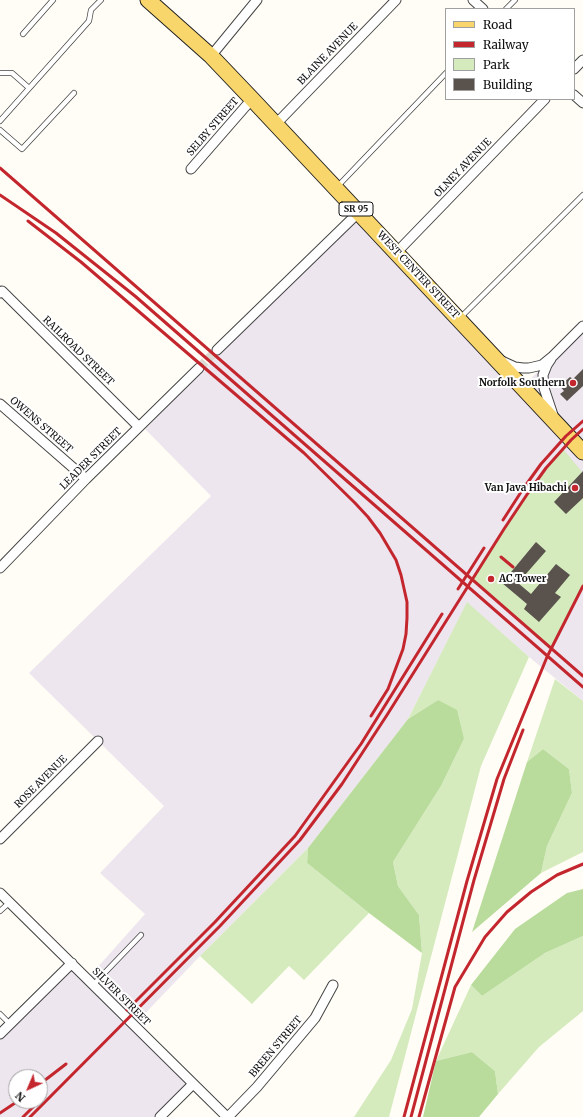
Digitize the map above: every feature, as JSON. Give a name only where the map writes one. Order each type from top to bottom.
[{"type":"main road","name":"WEST CENTER STREET","points":[[148,0],[211,56],[397,252],[557,426],[583,452]]},
{"type":"street","points":[[211,56],[257,0]]},
{"type":"street","name":"BLAINE AVENUE","points":[[276,124],[396,0]]},
{"type":"street","points":[[473,0],[482,8]]},
{"type":"street","points":[[575,68],[583,60]]},
{"type":"street","points":[[575,96],[583,104]]},
{"type":"street","name":"SELBY STREET","points":[[191,169],[252,99]]},
{"type":"street","name":"OLNEY AVENUE","points":[[397,252],[544,100]]},
{"type":"street","points":[[217,350],[359,212]]},
{"type":"street","name":"RAILROAD STREET","points":[[1,292],[139,426]]},
{"type":"street","points":[[492,355],[506,364],[523,368],[542,365],[583,326]]},
{"type":"street","points":[[553,356],[543,375],[544,388],[557,426]]},
{"type":"street","name":"LEADER STREET","points":[[0,568],[86,479],[199,368]]},
{"type":"street","name":"OWENS STREET","points":[[0,404],[86,479]]},
{"type":"street","name":"ROSE AVENUE","points":[[0,839],[98,741]]},
{"type":"street","name":"SILVER STREET","points":[[0,892],[228,1117]]},
{"type":"street","points":[[0,1034],[72,963]]},
{"type":"street","name":"BREEN STREET","points":[[228,1117],[257,1087],[315,1018],[333,985]]},
{"type":"street","points":[[160,1117],[193,1084]]},
{"type":"lane","points":[[23,34],[53,0]]},
{"type":"lane","points":[[0,121],[90,21],[91,10],[101,0]]},
{"type":"lane","points":[[507,8],[515,0]]},
{"type":"lane","points":[[0,72],[12,73],[30,88]]},
{"type":"lane","points":[[336,188],[445,74]]},
{"type":"lane","points":[[0,130],[22,149],[74,93]]},
{"type":"lane","points":[[459,320],[583,195]]},
{"type":"lane","points":[[0,912],[10,902]]},
{"type":"lane","points":[[93,985],[140,934]]},
{"type":"lane","points":[[0,1014],[10,1024]]},
{"type":"shaded area","points":[[359,212],[522,387],[583,328],[583,701],[529,657],[467,603],[408,719],[308,848],[200,956],[134,1025],[188,1082],[157,1117],[0,1117],[0,1027],[66,961],[87,979],[145,914],[100,873],[164,806],[29,673],[211,496],[145,429]]},
{"type":"green space","points":[[563,449],[583,473],[583,586],[551,649],[472,579],[528,493],[546,468]]},
{"type":"green space","points":[[467,602],[529,657],[481,766],[389,1117],[354,1117],[391,1060],[412,1009],[422,953],[419,915],[398,886],[393,862],[441,786],[464,739],[438,700],[408,719]]},
{"type":"green space","points":[[555,679],[583,701],[583,852],[541,873],[547,846],[572,793],[569,769],[543,749],[527,762]]},
{"type":"green space","points":[[438,700],[457,710],[464,739],[441,786],[393,862],[398,886],[419,915],[422,953],[307,863],[308,848],[408,719]]},
{"type":"green space","points":[[543,749],[569,769],[572,793],[547,846],[541,873],[472,932],[527,762]]},
{"type":"green space","points":[[308,848],[307,863],[369,913],[304,980],[289,966],[252,1004],[200,956]]},
{"type":"green space","points":[[583,889],[583,936],[545,953],[482,996],[471,985],[515,929],[567,893]]},
{"type":"green space","points":[[583,936],[583,1011],[539,1047],[498,1094],[495,1071],[472,1052],[436,1061],[471,985],[482,996],[545,953]]},
{"type":"green space","points":[[472,1052],[495,1071],[498,1094],[479,1117],[423,1117],[436,1061]]},
{"type":"building","name":"Norfolk Southern","points":[[583,369],[583,386],[567,401],[560,394],[564,391],[560,386],[570,377],[573,379]]},
{"type":"building","name":"Van Java Hibachi","points":[[583,471],[583,498],[566,514],[554,502]]},
{"type":"building","points":[[536,542],[546,551],[518,583],[531,594],[556,564],[570,575],[555,593],[561,597],[539,622],[524,609],[527,604],[502,583]]},
{"type":"tunnel","points":[[199,368],[217,350]]},
{"type":"railway","points":[[0,168],[583,676]]},
{"type":"railway","points":[[0,195],[56,233],[135,296],[583,687]]},
{"type":"railway","points":[[28,221],[81,262],[304,453],[355,503],[380,533],[396,560],[401,575],[407,602],[407,618],[403,649],[388,689],[371,716]]},
{"type":"railway","points":[[503,520],[541,464],[566,436],[583,421]]},
{"type":"railway","points":[[30,1117],[220,926],[300,840],[342,784],[528,493],[546,468],[583,429]]},
{"type":"railway","points":[[458,589],[484,548]]},
{"type":"railway","points":[[501,557],[513,567]]},
{"type":"railway","points":[[404,1117],[467,881],[497,779],[547,657],[583,586]]},
{"type":"railway","points":[[127,1010],[215,922],[295,836],[361,744],[442,614]]},
{"type":"railway","points":[[411,1117],[474,880],[504,779],[523,730]]},
{"type":"railway","points":[[419,1117],[455,987],[485,937],[507,912],[531,892],[557,875],[583,864]]},
{"type":"railway","points":[[48,1078],[66,1064]]},
{"type":"railway","points":[[0,1113],[8,1108]]},
{"type":"railway","points":[[23,1117],[31,1109]]},
{"type":"place","name":"Norfolk Southern","points":[[573,383]]},
{"type":"place","name":"Van Java Hibachi","points":[[575,488]]},
{"type":"place","name":"AC Tower","points":[[491,579]]}]
